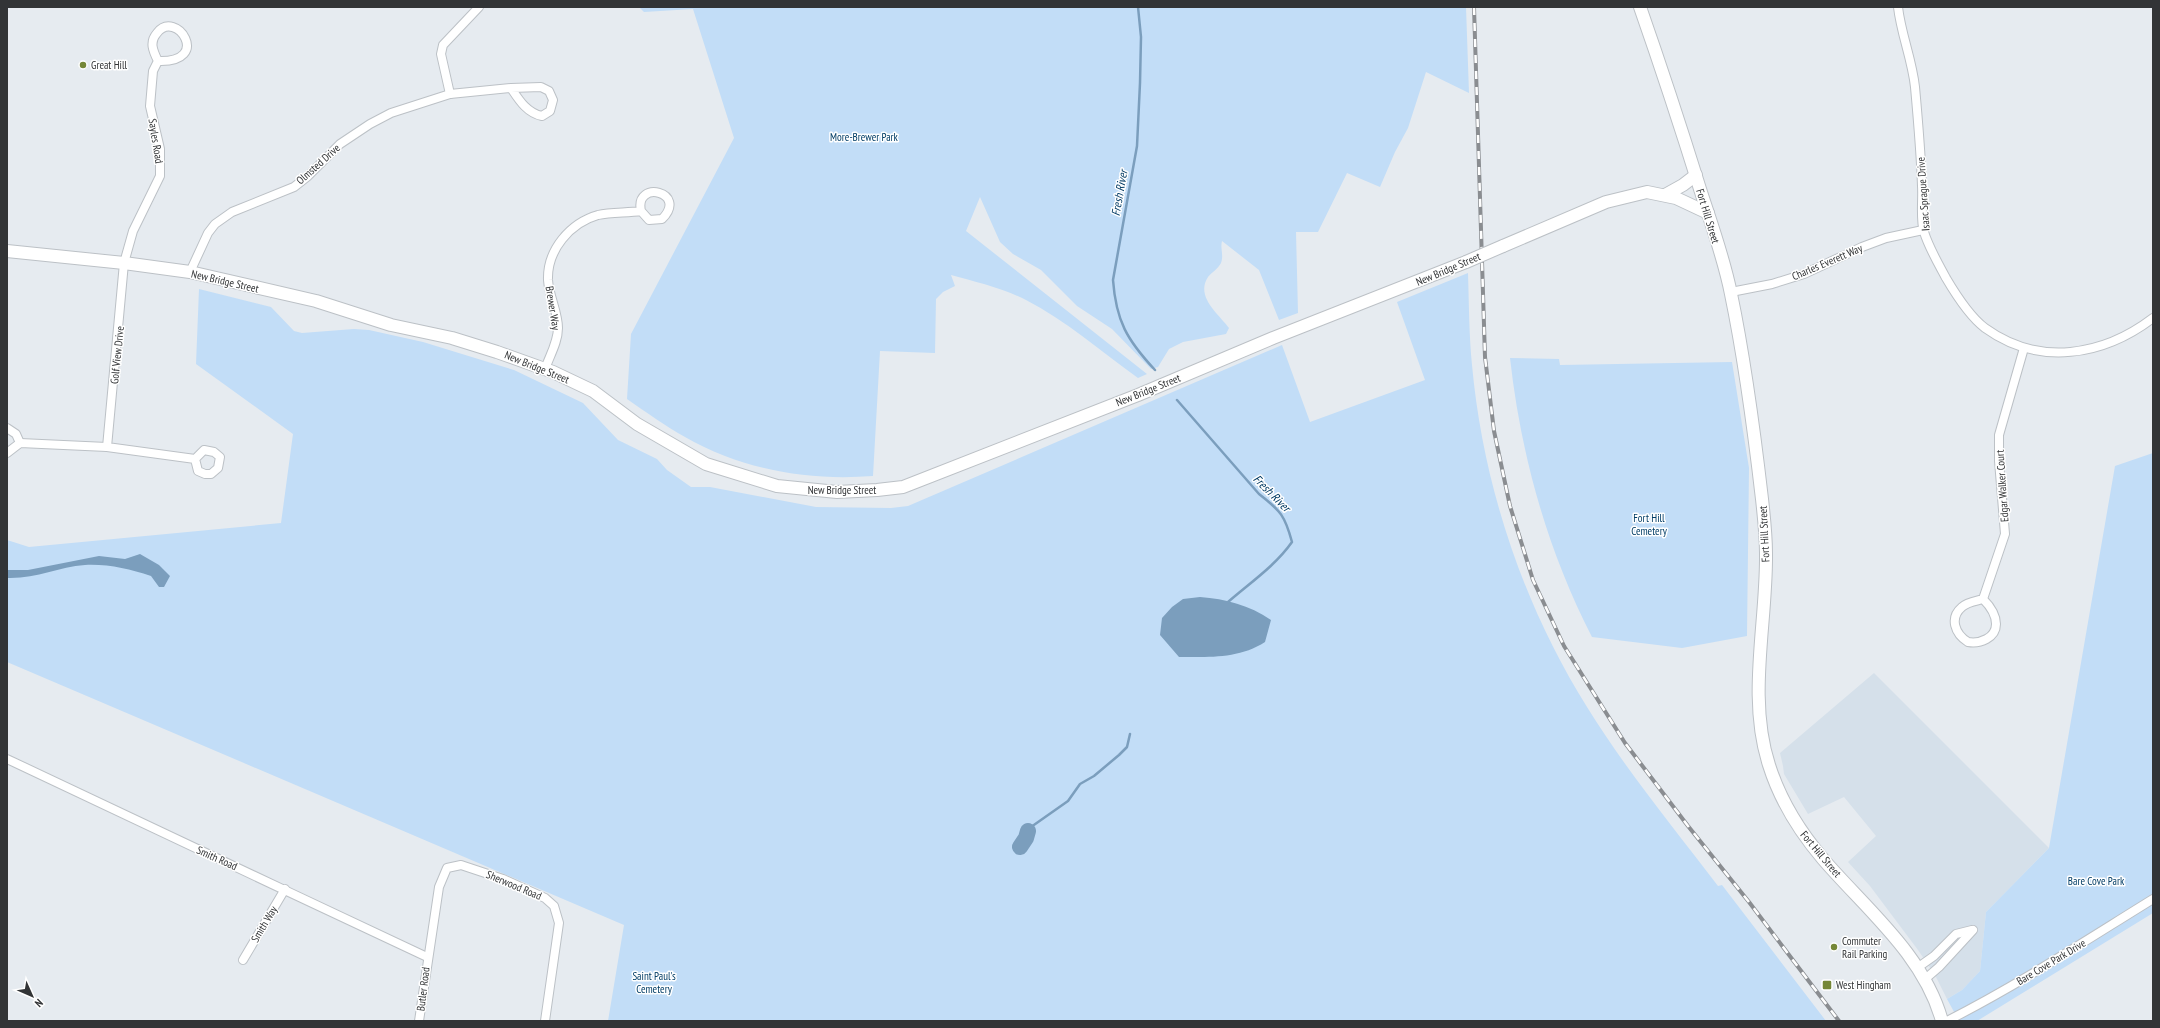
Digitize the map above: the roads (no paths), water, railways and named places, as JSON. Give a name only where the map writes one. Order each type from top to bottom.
[{"type":"street","points":[[450,94],[441,54],[443,45],[479,7]]},
{"type":"street","name":"Fort Hill Street","points":[[1640,7],[1696,175],[1731,292],[1751,417],[1766,545],[1759,666],[1760,717],[1769,765],[1785,803],[1800,830],[1823,859],[1868,907],[1917,968],[1924,980],[1942,1021]]},
{"type":"street","name":"Isaac Sprague Drive","points":[[1898,7],[1911,63],[1914,86],[1921,161],[1923,230],[1939,266],[1967,308],[1984,327],[2024,348],[2056,352],[2101,347],[2131,333],[2153,318]]},
{"type":"street","points":[[166,27],[174,27],[181,31],[186,37],[187,45],[185,52],[180,58],[173,61],[158,61],[152,45],[153,37],[159,30],[166,27]]},
{"type":"street","name":"Sayles Road","points":[[124,263],[133,231],[160,176],[160,150],[150,106],[153,71],[158,61]]},
{"type":"street","name":"Olmsted Drive","points":[[190,272],[208,233],[215,224],[232,212],[294,187],[308,176],[336,148],[370,124],[391,113],[450,94],[511,88],[541,87],[549,91],[553,100],[550,111],[542,116],[535,114],[524,106],[511,88]]},
{"type":"street","points":[[1665,195],[1683,185],[1696,175]]},
{"type":"street","name":"New Bridge Street","points":[[7,251],[124,263],[190,272],[282,293],[391,324],[452,338],[546,369],[593,391],[637,424],[706,464],[739,476],[788,488],[820,491],[878,490],[903,487],[950,469],[1466,262],[1606,202],[1647,192],[1665,195],[1708,213]]},
{"type":"street","name":"Brewer Way","points":[[546,369],[557,339],[558,326],[548,278],[553,252],[559,242],[570,230],[584,220],[599,215],[640,211]]},
{"type":"street","name":"Charles Everett Way","points":[[1731,292],[1772,284],[1804,274],[1862,247],[1886,238],[1923,230]]},
{"type":"street","name":"Golf View Drive","points":[[107,447],[121,315],[124,263]]},
{"type":"street","name":"Edgar Walker Court","points":[[1983,598],[2005,534],[1999,460],[1999,435],[2024,348]]},
{"type":"street","points":[[7,428],[16,434],[20,443]]},
{"type":"street","points":[[7,453],[20,443],[107,447],[195,459]]},
{"type":"street","points":[[1983,598],[1994,615],[1995,628],[1989,637],[1981,642],[1968,642],[1957,631],[1954,622],[1955,616],[1961,607],[1983,598]]},
{"type":"street","name":"Smith Road","points":[[7,759],[137,822],[220,858],[427,957]]},
{"type":"street","name":"Sherwood Road","points":[[427,957],[439,887],[447,868],[461,865],[503,879],[545,898],[554,906],[559,922],[545,1021]]},
{"type":"street","name":"Smith Way","points":[[243,960],[284,889]]},
{"type":"street","name":"Bare Cove Park Drive","points":[[1947,1021],[2044,967],[2153,899]]},
{"type":"street","points":[[1917,968],[1934,956],[1956,934],[1973,930],[1939,967],[1924,980]]},
{"type":"street","name":"Butler Road","points":[[419,1021],[427,957]]},
{"type":"waterway","name":"Fresh River","points":[[1138,7],[1141,37],[1137,146],[1113,280],[1120,319],[1130,339],[1155,370]]},
{"type":"waterway","name":"Fresh River","points":[[1177,400],[1259,494],[1277,510],[1287,526],[1292,542],[1278,559],[1228,602]]},
{"type":"waterway","points":[[1031,827],[1068,801],[1080,784],[1094,776],[1119,755],[1127,747],[1130,734]]},
{"type":"waterway","points":[[1020,847],[1026,838],[1028,831]]},
{"type":"railway","points":[[1474,7],[1485,357],[1494,431],[1510,506],[1533,580],[1564,646],[1625,743],[1688,826],[1749,902],[1839,1021]]},
{"type":"place","name":"Great Hill","points":[[83,65]]},
{"type":"place","name":"Commuter Rail Parking","points":[[1834,947]]},
{"type":"place","name":"West Hingham","points":[[1827,985]]},
{"type":"park label","name":"More-Brewer Park","points":[[864,137]]},
{"type":"park label","name":"Fort Hill Cemetery","points":[[1649,524]]},
{"type":"park label","name":"Bare Cove Park","points":[[2096,881]]},
{"type":"park label","name":"Saint Paul's Cemetery","points":[[654,982]]}]
